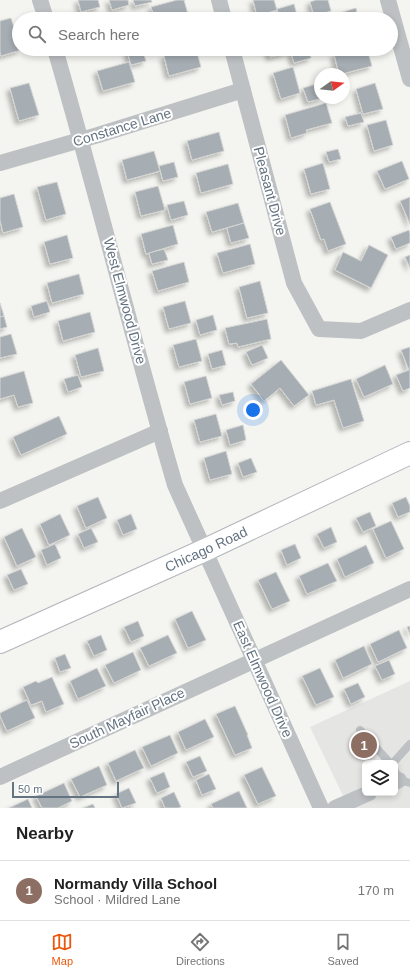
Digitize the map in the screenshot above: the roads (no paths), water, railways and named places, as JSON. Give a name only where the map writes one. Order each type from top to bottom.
[{"type":"street","points":[[40,0],[44,12]]},
{"type":"street","points":[[218,0],[222,12]]},
{"type":"street","points":[[388,0],[391,12]]},
{"type":"street","points":[[398,36],[410,79]]},
{"type":"street","name":"West Elmwood Drive","points":[[57,56],[175,485],[205,550]]},
{"type":"street","name":"Pleasant Drive","points":[[234,56],[294,283],[319,329],[361,331],[410,310]]},
{"type":"street","name":"Constance Lane","points":[[0,163],[81,140],[242,90]]},
{"type":"street","points":[[0,500],[160,431]]},
{"type":"street","name":"Chicago Road","points":[[0,642],[205,550],[410,453]]},
{"type":"street","name":"East Elmwood Drive","points":[[205,550],[321,808]]},
{"type":"street","name":"South Mayfair Place","points":[[0,777],[410,589]]},
{"type":"street","points":[[335,808],[362,796]]},
{"type":"lane","points":[[360,730],[389,760]]},
{"type":"lane","points":[[395,760],[410,744]]},
{"type":"place","name":"Normandy Villa School","points":[[364,745]]}]
